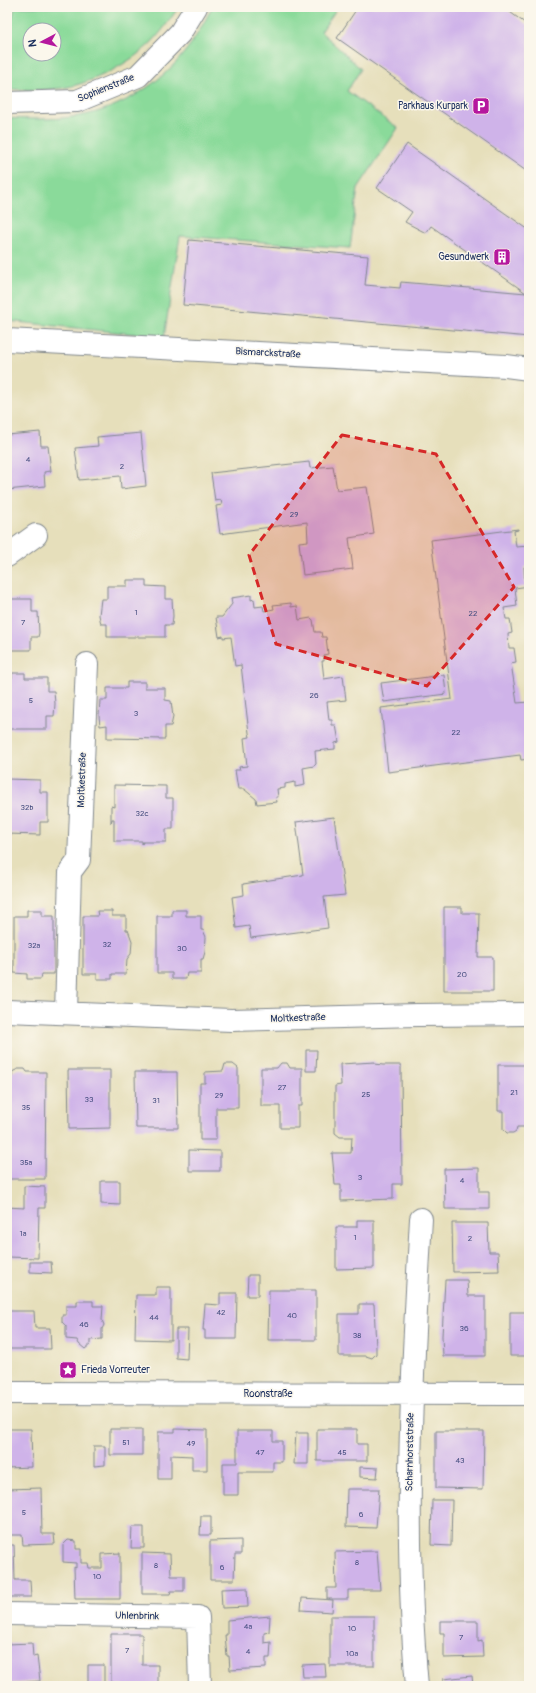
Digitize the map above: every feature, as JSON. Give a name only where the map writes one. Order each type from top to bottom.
[{"type":"street","name":"Sophienstraße","points":[[7,103],[78,101],[138,76],[180,33],[196,7]]},
{"type":"street","name":"Bismarckstraße","points":[[7,340],[506,366],[529,369]]},
{"type":"street","points":[[7,556],[36,535]]},
{"type":"street","name":"Moltkestraße","points":[[66,1013],[70,872],[79,860],[87,664]]},
{"type":"street","name":"Moltkestraße","points":[[7,1011],[231,1020],[417,1015],[529,1014]]},
{"type":"street","name":"Scharnhorststraße","points":[[417,1686],[411,1625],[409,1519],[411,1395],[420,1219]]},
{"type":"street","name":"Roonstraße","points":[[7,1393],[411,1395],[529,1394]]},
{"type":"street","name":"Uhlenbrink","points":[[7,1614],[198,1617],[200,1686]]},
{"type":"highlighted area","points":[[342,435],[436,454],[514,587],[427,686],[276,644],[249,555]]},
{"type":"green space","points":[[15,7],[179,7],[162,31],[151,43],[130,60],[92,80],[68,87],[38,90],[7,89],[7,32],[9,32]]},
{"type":"green space","points":[[212,7],[329,7],[335,11],[321,32],[361,69],[347,91],[398,128],[358,188],[350,248],[180,236],[164,337],[7,321],[7,118],[55,119],[71,117],[103,110],[133,96],[160,77],[183,54]]},
{"type":"building","name":"Parkhaus Kurpark","points":[[358,7],[503,7],[529,26],[529,173],[337,38]]},
{"type":"building","points":[[407,144],[529,230],[529,337],[183,305],[189,240],[368,256],[365,285],[400,288],[401,282],[526,293],[431,226],[426,233],[405,222],[412,212],[377,188]]},
{"type":"building","points":[[40,432],[41,446],[48,446],[51,471],[44,472],[45,486],[7,490],[7,435]]},
{"type":"building","points":[[141,433],[146,486],[121,489],[120,476],[79,480],[75,448],[98,446],[97,437]]},
{"type":"building","points":[[309,462],[310,468],[333,466],[337,490],[367,487],[374,534],[349,538],[353,569],[303,575],[299,542],[308,541],[307,522],[220,534],[216,506],[222,505],[221,500],[215,501],[211,473]]},
{"type":"building","points":[[518,529],[514,531],[516,547],[529,546],[529,566],[524,567],[525,584],[529,584],[529,586],[515,588],[517,606],[504,608],[506,619],[510,619],[512,633],[508,634],[509,648],[514,648],[516,662],[511,663],[517,703],[529,702],[529,759],[521,760],[520,755],[388,772],[381,708],[452,699],[431,540]]},
{"type":"building","points":[[127,580],[146,580],[146,586],[165,587],[165,599],[172,599],[173,616],[172,625],[165,625],[165,637],[107,637],[107,624],[101,624],[99,615],[101,599],[107,599],[107,586],[127,586]]},
{"type":"building","points":[[7,595],[9,595],[9,599],[32,599],[32,612],[38,612],[39,633],[38,637],[31,637],[31,650],[7,650]]},
{"type":"building","points":[[251,595],[251,600],[254,599],[255,607],[263,606],[264,611],[274,609],[273,605],[291,603],[291,607],[297,606],[299,620],[311,618],[313,620],[315,632],[321,632],[322,637],[326,637],[328,654],[324,655],[324,661],[322,661],[324,679],[343,676],[346,700],[327,702],[329,720],[332,720],[332,725],[336,725],[339,742],[335,743],[335,749],[315,751],[316,764],[314,766],[303,768],[305,785],[295,787],[295,782],[285,784],[285,788],[277,789],[277,802],[257,804],[256,799],[244,789],[238,789],[235,770],[240,770],[239,767],[247,766],[244,738],[250,737],[241,665],[235,666],[231,637],[219,637],[216,617],[222,617],[232,604],[231,598]]},
{"type":"building","points":[[12,673],[25,673],[25,678],[47,678],[47,691],[54,691],[55,704],[54,716],[47,716],[47,729],[7,729],[7,678],[12,678]]},
{"type":"building","points":[[444,675],[446,694],[384,702],[381,683]]},
{"type":"building","points":[[127,682],[145,682],[145,688],[165,688],[165,700],[171,701],[173,717],[171,726],[165,726],[165,739],[107,738],[107,725],[100,726],[100,700],[107,700],[107,688],[127,688]]},
{"type":"building","points":[[7,779],[40,780],[40,792],[48,792],[48,822],[40,822],[40,835],[7,834]]},
{"type":"building","points":[[114,785],[166,786],[166,798],[173,798],[173,829],[166,829],[166,842],[143,842],[142,844],[142,841],[114,841],[114,819],[112,819],[111,823],[111,806],[114,807]]},
{"type":"building","points":[[334,817],[345,895],[324,897],[328,928],[251,938],[249,926],[236,928],[232,897],[244,895],[243,884],[303,875],[296,822]]},
{"type":"building","points":[[444,907],[462,907],[462,913],[479,913],[478,957],[493,957],[493,991],[444,991]]},
{"type":"building","points":[[27,910],[42,910],[42,916],[54,916],[54,974],[42,974],[41,979],[27,979],[27,974],[14,973],[14,916],[27,916]]},
{"type":"building","points":[[172,910],[186,910],[186,916],[201,916],[201,930],[203,930],[206,937],[205,952],[203,959],[201,959],[201,973],[187,973],[186,979],[172,979],[172,973],[157,973],[157,916],[172,916]]},
{"type":"building","points":[[97,911],[112,911],[112,916],[126,916],[126,930],[128,930],[132,941],[131,954],[127,959],[126,974],[112,974],[112,979],[97,979],[97,974],[83,974],[83,916],[98,916]]},
{"type":"building","points":[[306,1050],[317,1050],[316,1071],[306,1071]]},
{"type":"building","points":[[375,1062],[375,1064],[383,1065],[401,1065],[402,1184],[393,1184],[393,1199],[341,1201],[341,1185],[335,1185],[332,1153],[351,1153],[352,1137],[340,1137],[335,1133],[335,1086],[341,1085],[340,1064]]},
{"type":"building","points":[[281,1063],[287,1063],[290,1068],[302,1068],[302,1106],[298,1106],[298,1128],[280,1128],[280,1106],[261,1106],[261,1068],[277,1068]]},
{"type":"building","points":[[225,1064],[233,1064],[238,1068],[238,1108],[216,1108],[216,1140],[200,1140],[200,1083],[205,1083],[205,1072],[223,1071]]},
{"type":"building","points":[[498,1065],[529,1065],[529,1111],[526,1111],[525,1127],[517,1127],[516,1131],[513,1133],[507,1133],[503,1129],[503,1111],[498,1111]]},
{"type":"building","points":[[18,1069],[25,1069],[27,1072],[46,1072],[45,1179],[7,1179],[7,1077],[12,1077],[12,1072]]},
{"type":"building","points":[[68,1070],[110,1070],[110,1128],[69,1129]]},
{"type":"building","points":[[135,1072],[177,1072],[178,1128],[136,1128]]},
{"type":"building","points":[[189,1150],[220,1151],[220,1171],[189,1171]]},
{"type":"building","points":[[479,1168],[479,1192],[489,1192],[489,1209],[445,1209],[444,1169]]},
{"type":"building","points":[[101,1181],[120,1181],[120,1205],[101,1204]]},
{"type":"building","points":[[24,1186],[45,1187],[45,1208],[39,1208],[38,1258],[7,1257],[7,1207],[24,1208]]},
{"type":"building","points":[[357,1220],[374,1220],[374,1268],[336,1269],[336,1227],[357,1227]]},
{"type":"building","points":[[452,1223],[488,1223],[489,1252],[498,1252],[499,1271],[453,1272]]},
{"type":"building","points":[[30,1262],[51,1262],[52,1273],[30,1272]]},
{"type":"building","points":[[248,1275],[258,1275],[258,1296],[247,1296]]},
{"type":"building","points":[[445,1280],[467,1280],[468,1296],[485,1296],[485,1356],[443,1356],[442,1336]]},
{"type":"building","points":[[156,1287],[171,1287],[171,1340],[135,1339],[136,1295],[156,1295]]},
{"type":"building","points":[[269,1290],[316,1290],[316,1340],[268,1340]]},
{"type":"building","points":[[220,1293],[237,1293],[236,1339],[205,1339],[205,1330],[203,1330],[205,1304],[220,1305]]},
{"type":"building","points":[[77,1301],[93,1301],[93,1306],[103,1306],[102,1320],[104,1325],[102,1329],[102,1339],[91,1340],[91,1344],[85,1349],[77,1340],[66,1339],[66,1326],[62,1322],[62,1315],[66,1315],[66,1306],[77,1306]]},
{"type":"building","points":[[359,1304],[374,1304],[376,1354],[372,1358],[366,1356],[339,1356],[339,1314],[359,1314]]},
{"type":"building","points":[[7,1311],[34,1311],[35,1328],[50,1328],[51,1349],[7,1349]]},
{"type":"building","points":[[510,1312],[529,1312],[529,1356],[510,1356]]},
{"type":"building","points":[[176,1329],[188,1329],[187,1359],[176,1358]]},
{"type":"building","points":[[7,1429],[31,1429],[32,1467],[7,1468]]},
{"type":"building","points":[[110,1429],[142,1429],[142,1455],[110,1455]]},
{"type":"building","points":[[175,1429],[207,1430],[207,1470],[192,1470],[192,1456],[171,1455],[171,1479],[158,1479],[158,1432],[175,1432]]},
{"type":"building","points":[[317,1429],[357,1429],[357,1444],[367,1444],[367,1461],[317,1461]]},
{"type":"building","points":[[237,1431],[273,1431],[273,1441],[282,1441],[282,1462],[273,1462],[273,1472],[238,1472],[238,1495],[223,1495],[223,1463],[237,1463]]},
{"type":"building","points":[[436,1431],[484,1431],[483,1489],[436,1488]]},
{"type":"building","points":[[296,1433],[308,1433],[308,1464],[294,1464]]},
{"type":"building","points":[[94,1446],[105,1446],[105,1465],[94,1466]]},
{"type":"building","points":[[360,1467],[378,1468],[377,1478],[360,1477]]},
{"type":"building","points":[[41,1488],[42,1534],[54,1534],[55,1544],[23,1545],[22,1535],[7,1535],[7,1489]]},
{"type":"building","points":[[347,1489],[379,1489],[376,1528],[346,1527]]},
{"type":"building","points":[[432,1500],[452,1500],[451,1546],[431,1545]]},
{"type":"building","points":[[201,1516],[211,1516],[211,1535],[200,1535]]},
{"type":"building","points":[[132,1527],[144,1527],[144,1548],[131,1548]]},
{"type":"building","points":[[68,1540],[76,1541],[76,1549],[81,1549],[81,1563],[88,1563],[89,1568],[102,1568],[102,1554],[120,1553],[120,1599],[75,1599],[74,1567],[76,1568],[76,1563],[63,1562],[63,1545]]},
{"type":"building","points":[[241,1540],[241,1554],[235,1554],[234,1580],[210,1580],[210,1541]]},
{"type":"building","points":[[7,1545],[14,1545],[15,1580],[30,1580],[31,1597],[7,1597]]},
{"type":"building","points":[[377,1551],[380,1590],[348,1590],[348,1599],[327,1599],[327,1588],[336,1588],[335,1552]]},
{"type":"building","points":[[142,1553],[170,1554],[171,1576],[184,1576],[184,1591],[171,1591],[170,1594],[142,1594]]},
{"type":"building","points":[[247,1588],[248,1607],[222,1608],[221,1589]]},
{"type":"building","points":[[302,1598],[333,1600],[332,1612],[301,1610]]},
{"type":"building","points":[[270,1616],[269,1632],[264,1633],[264,1643],[271,1642],[270,1658],[266,1658],[266,1668],[230,1670],[225,1635],[227,1635],[227,1620]]},
{"type":"building","points":[[330,1616],[374,1616],[374,1666],[330,1666]]},
{"type":"building","points":[[440,1621],[478,1621],[478,1641],[482,1640],[483,1657],[444,1658],[444,1633],[440,1633]]},
{"type":"building","points":[[111,1634],[142,1634],[142,1665],[158,1665],[158,1686],[111,1686]]},
{"type":"building","points":[[32,1643],[33,1657],[37,1656],[40,1681],[7,1684],[7,1644]]},
{"type":"building","points":[[325,1664],[326,1677],[303,1677],[302,1665]]},
{"type":"building","points":[[88,1665],[104,1665],[104,1686],[88,1686]]},
{"type":"building","points":[[472,1676],[473,1686],[444,1686],[443,1679]]},
{"type":"place","name":"Parkhaus Kurpark","points":[[481,106]]},
{"type":"place","name":"Gesundwerk","points":[[502,257]]},
{"type":"place","name":"Frieda Vorreuter","points":[[68,1370]]}]
